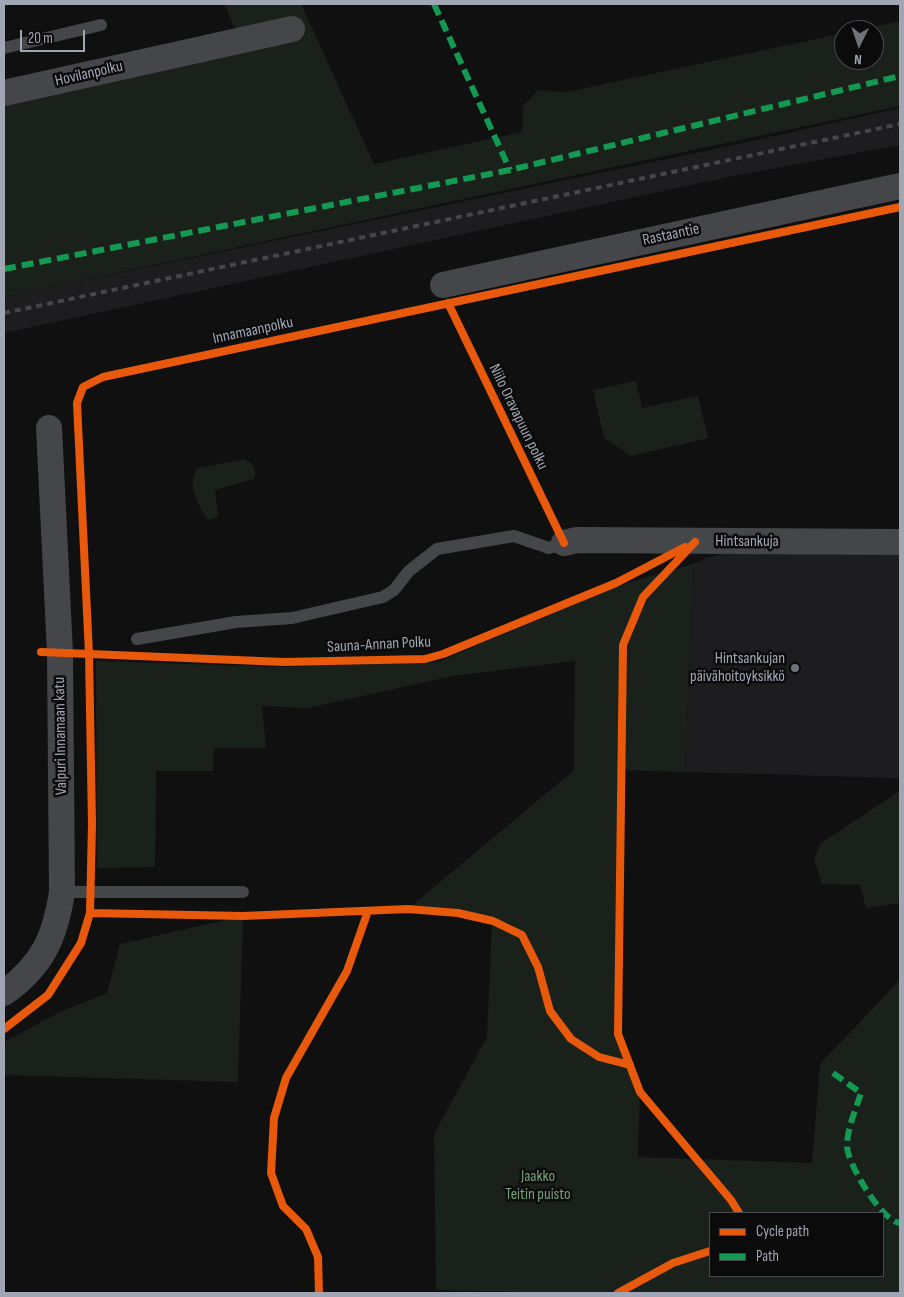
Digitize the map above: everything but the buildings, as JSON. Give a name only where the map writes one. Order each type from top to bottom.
[{"type":"street","name":"Hovilanpolku","points":[[4,93],[292,29]]},
{"type":"street","name":"Rastaantie","points":[[443,285],[900,186]]},
{"type":"street","name":"Valpuri Innamaan katu","points":[[4,994],[20,982],[43,955],[55,928],[62,892],[60,653],[49,428]]},
{"type":"street","name":"Hintsankuja","points":[[564,543],[577,540],[900,542]]},
{"type":"lane","points":[[4,48],[101,25]]},
{"type":"lane","points":[[137,639],[236,622],[292,618],[383,597],[394,590],[409,571],[437,549],[514,536],[549,548],[564,543]]},
{"type":"lane","points":[[62,892],[243,892]]},
{"type":"shaded area","points":[[900,108],[900,145],[728,177],[4,333],[4,297],[724,147]]},
{"type":"shaded area","name":"Hintsankujan päivähoitoyksikkö","points":[[900,552],[900,778],[685,772],[694,564],[706,558],[724,554]]},
{"type":"green space","points":[[224,4],[301,4],[374,164],[522,132],[523,106],[538,90],[567,92],[834,35],[834,70],[884,70],[884,24],[900,21],[900,106],[4,297],[4,81],[235,29]]},
{"type":"green space","points":[[636,381],[642,408],[698,396],[708,438],[631,456],[604,438],[593,390]]},
{"type":"green space","points":[[245,459],[254,468],[254,479],[215,490],[218,517],[208,520],[197,502],[193,488],[194,474],[198,468]]},
{"type":"green space","name":"Jaakko Teitin puisto","points":[[694,564],[685,772],[622,770],[618,1034],[640,1092],[638,1157],[812,1163],[820,1064],[900,980],[900,1293],[573,1293],[436,1290],[434,1134],[487,1037],[492,921],[458,913],[408,909],[574,770],[575,661],[453,676],[308,708],[262,706],[266,748],[214,748],[213,771],[156,771],[155,867],[97,868],[96,661],[283,667],[438,662],[626,583]]},
{"type":"green space","points":[[900,791],[900,903],[866,908],[860,885],[822,884],[814,859],[821,843]]},
{"type":"green space","points":[[243,916],[238,1082],[4,1075],[4,1042],[60,1012],[107,993],[120,944]]},
{"type":"railway","points":[[4,313],[900,124]]},
{"type":"marked path","points":[[434,4],[510,170]]},
{"type":"marked path","points":[[4,269],[510,170],[900,76]]},
{"type":"marked path","points":[[833,1073],[861,1093],[850,1126],[847,1146],[859,1178],[883,1212]]},
{"type":"marked path","points":[[884,1213],[900,1223]]},
{"type":"cycle path","name":"Innamaanpolku","points":[[4,1029],[48,995],[81,943],[90,913],[92,824],[89,654],[77,403],[83,387],[103,377],[900,207]]},
{"type":"cycle path","name":"Niilo Oravapuun polku","points":[[448,303],[564,543]]},
{"type":"cycle path","points":[[695,542],[643,597],[623,645],[618,1034],[640,1092],[731,1200],[738,1212]]},
{"type":"cycle path","name":"Sauna-Annan Polku","points":[[41,652],[284,662],[425,659],[443,654],[616,583],[685,547]]},
{"type":"cycle path","points":[[90,913],[243,916],[408,909],[458,913],[493,921],[522,935],[538,967],[550,1011],[571,1039],[599,1057],[630,1065]]},
{"type":"cycle path","points":[[319,1293],[318,1257],[306,1229],[283,1206],[271,1173],[274,1118],[286,1078],[347,971],[368,911]]},
{"type":"cycle path","points":[[618,1293],[673,1263],[709,1251]]},
{"type":"place","name":"Hintsankujan päivähoitoyksikkö","points":[[795,668]]}]
